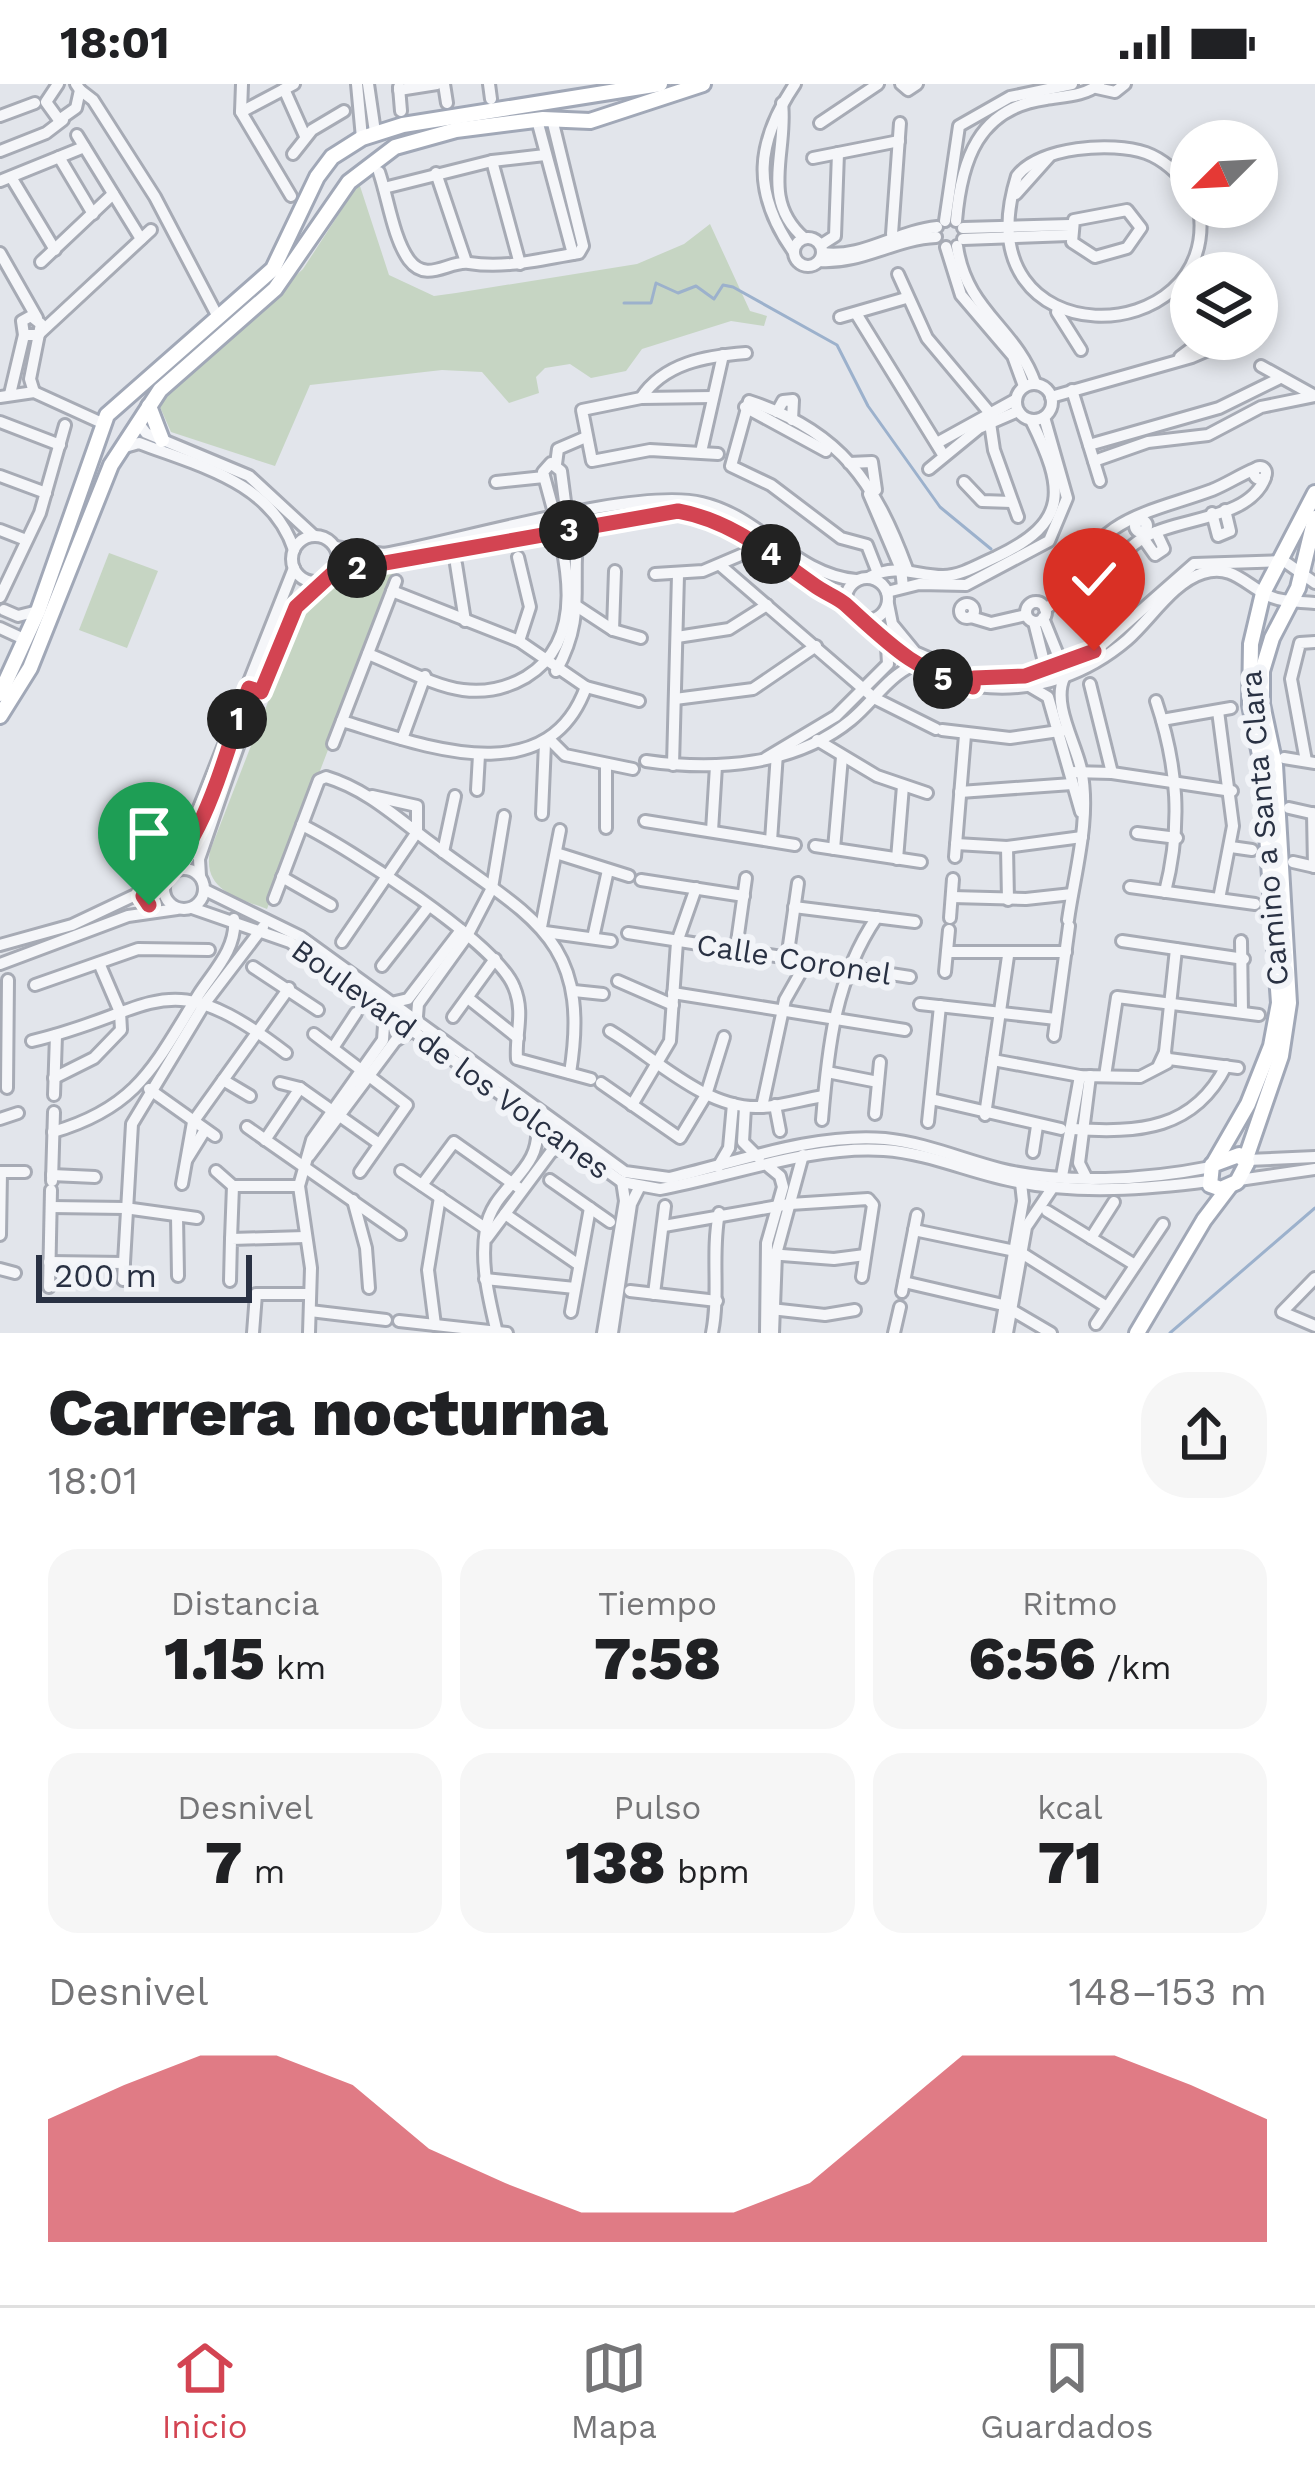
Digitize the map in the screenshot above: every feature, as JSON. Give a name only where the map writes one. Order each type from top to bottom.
[{"type":"main road","points":[[0,694],[38,611],[99,443],[102,423],[273,269],[332,157],[369,135],[659,84]]},
{"type":"main road","points":[[0,716],[30,668],[122,451],[175,376],[274,290],[327,210],[373,169],[431,135],[605,117],[703,84]]},
{"type":"main road","points":[[605,93],[610,105],[605,117]]},
{"type":"main road","points":[[572,99],[576,120]]},
{"type":"main road","points":[[369,135],[376,148],[373,169]]},
{"type":"main road","points":[[308,195],[315,206],[327,210]]},
{"type":"main road","points":[[121,402],[134,406],[162,440]]},
{"type":"main road","points":[[99,443],[107,453],[122,451]]},
{"type":"main road","name":"Camino a Santa Clara","points":[[1204,1220],[1211,1174],[1248,1104],[1271,1046],[1279,1003],[1262,765],[1248,669],[1262,592],[1315,494]]},
{"type":"main road","name":"Camino a Santa Clara","points":[[1137,1333],[1204,1220],[1234,1184],[1288,1030],[1276,784],[1262,671],[1272,638],[1293,602],[1315,518]]},
{"type":"main road","points":[[1211,1174],[1246,1159]]},
{"type":"main road","points":[[1211,1174],[1234,1184]]},
{"type":"street","points":[[0,148],[39,129],[41,106],[58,84]]},
{"type":"street","points":[[242,84],[241,112],[291,196]]},
{"type":"street","points":[[356,84],[365,93],[369,135]]},
{"type":"street","points":[[401,111],[399,87],[441,84],[447,104]]},
{"type":"street","points":[[489,84],[491,99]]},
{"type":"street","points":[[795,84],[782,103],[769,158],[769,205],[802,266],[835,236],[838,153]]},
{"type":"street","points":[[820,123],[878,84]]},
{"type":"street","points":[[901,84],[908,90],[917,84]]},
{"type":"street","points":[[1051,397],[1030,385],[961,296],[950,233],[953,139],[963,123],[1010,98],[1098,86],[1115,92],[1125,84]]},
{"type":"street","points":[[241,112],[289,86],[305,136]]},
{"type":"street","points":[[68,117],[78,87]]},
{"type":"street","points":[[78,87],[143,182],[215,320]]},
{"type":"street","points":[[950,233],[959,177],[979,134],[1021,104],[1067,88]]},
{"type":"street","points":[[0,116],[41,106],[68,117]]},
{"type":"street","points":[[0,148],[46,133],[84,109],[100,115]]},
{"type":"street","points":[[293,154],[305,136],[344,111]]},
{"type":"street","points":[[544,120],[545,155],[556,174]]},
{"type":"street","points":[[373,169],[385,188],[414,266],[435,272],[466,262],[485,268],[573,254],[544,120]]},
{"type":"street","points":[[892,235],[900,123]]},
{"type":"street","points":[[963,123],[979,134]]},
{"type":"street","points":[[55,250],[6,179],[59,157],[81,141],[113,194],[146,234],[57,321],[20,328],[23,379],[34,392],[102,423]]},
{"type":"street","points":[[813,158],[899,141]]},
{"type":"street","points":[[1081,350],[1073,333],[1025,275],[1009,232],[1024,166],[1049,157],[1139,150],[1170,168]]},
{"type":"street","points":[[385,188],[436,172],[545,155]]},
{"type":"street","points":[[59,157],[93,214]]},
{"type":"street","points":[[769,158],[784,214],[821,253],[856,261],[894,245],[950,233]]},
{"type":"street","points":[[492,161],[520,264]]},
{"type":"street","points":[[436,172],[466,262]]},
{"type":"street","points":[[41,262],[113,194]]},
{"type":"street","points":[[1127,210],[1141,229],[1127,248],[1104,256],[1081,251],[1070,230],[1079,218],[1127,210]]},
{"type":"street","points":[[1073,333],[1093,320],[1154,302],[1178,283],[1199,228]]},
{"type":"street","points":[[821,253],[856,253],[892,235],[1070,230]]},
{"type":"street","points":[[794,251],[804,238]]},
{"type":"street","points":[[0,253],[36,325],[23,379],[5,396]]},
{"type":"street","points":[[898,274],[927,338],[983,420],[1018,518]]},
{"type":"street","points":[[840,317],[906,298]]},
{"type":"street","points":[[1056,311],[1093,320]]},
{"type":"street","points":[[857,315],[920,416],[942,440],[944,456]]},
{"type":"street","points":[[641,398],[660,374],[746,353]]},
{"type":"street","points":[[701,452],[723,355]]},
{"type":"street","points":[[1038,418],[1051,397],[1170,360]]},
{"type":"street","points":[[1261,366],[1315,396]]},
{"type":"street","points":[[1089,445],[1190,417],[1284,382]]},
{"type":"street","points":[[1284,382],[1287,402]]},
{"type":"street","points":[[942,440],[1017,406],[1030,385]]},
{"type":"street","points":[[1072,390],[1100,481]]},
{"type":"street","points":[[5,396],[34,392]]},
{"type":"street","points":[[1094,460],[1148,442],[1193,439],[1261,407],[1315,396]]},
{"type":"street","points":[[713,397],[641,398],[585,408],[586,437],[589,456],[596,462],[650,450],[718,454]]},
{"type":"street","points":[[864,620],[881,615],[887,598],[902,587],[966,585],[1049,541],[1064,515],[1067,498],[1038,418],[1017,406]]},
{"type":"street","points":[[874,495],[848,464],[816,439],[782,417],[745,407],[732,460],[785,487],[846,536],[875,534]]},
{"type":"street","points":[[1190,417],[1193,439]]},
{"type":"street","points":[[929,469],[983,420]]},
{"type":"street","points":[[0,422],[60,445]]},
{"type":"street","points":[[26,640],[0,627],[2,597],[46,493],[65,425]]},
{"type":"street","points":[[368,654],[478,691],[500,688],[551,667],[574,635],[558,448],[586,437]]},
{"type":"street","points":[[162,440],[249,476],[314,536],[352,552],[384,554],[567,528],[644,501],[700,502],[750,522],[805,565],[833,578],[955,574],[1040,533],[1054,500],[1050,453]]},
{"type":"street","points":[[122,451],[139,443],[242,485],[274,510],[294,550],[294,568],[255,690],[226,765],[164,894],[177,909]]},
{"type":"street","points":[[556,464],[548,464],[544,477],[567,528]]},
{"type":"street","points":[[848,464],[874,465],[875,534],[892,624],[915,652],[974,682],[1046,670],[1063,672]]},
{"type":"street","points":[[972,612],[991,623],[1035,610],[1082,585],[1100,580],[1144,529],[1250,500],[1260,473],[1089,554],[1077,571],[1082,585],[1106,603],[1114,591],[1100,580]]},
{"type":"street","points":[[0,476],[46,493]]},
{"type":"street","points":[[496,482],[544,477]]},
{"type":"street","points":[[977,496],[1002,477]]},
{"type":"street","points":[[964,482],[988,503],[1012,502]]},
{"type":"street","points":[[255,690],[303,595],[334,572],[658,511],[697,514],[750,538],[846,605],[914,665],[974,682],[1030,687],[1054,695]]},
{"type":"street","points":[[288,531],[299,522]]},
{"type":"street","points":[[0,530],[26,540]]},
{"type":"street","points":[[875,534],[883,573],[902,587]]},
{"type":"street","points":[[294,550],[314,536]]},
{"type":"street","points":[[334,572],[335,548]]},
{"type":"street","points":[[352,552],[354,568]]},
{"type":"street","points":[[655,574],[679,575],[743,554]]},
{"type":"street","points":[[518,557],[530,608],[519,640]]},
{"type":"street","points":[[1030,687],[1103,645],[1188,574],[1209,566],[1278,561],[1302,571],[1315,583]]},
{"type":"street","points":[[456,564],[465,621]]},
{"type":"street","points":[[720,565],[870,693],[939,729],[1010,738],[1065,731]]},
{"type":"street","points":[[1232,566],[1262,592],[1315,603]]},
{"type":"street","points":[[294,568],[304,579],[319,582]]},
{"type":"street","points":[[613,630],[615,571]]},
{"type":"street","points":[[846,605],[847,591],[883,573]]},
{"type":"street","points":[[673,765],[679,575]]},
{"type":"street","points":[[827,595],[835,589],[833,578]]},
{"type":"street","points":[[333,744],[394,586],[465,621],[519,640],[544,654],[551,667],[586,687],[639,700]]},
{"type":"street","points":[[288,587],[303,595]]},
{"type":"street","points":[[2,597],[18,616],[38,611]]},
{"type":"street","points":[[573,604],[613,630],[641,638]]},
{"type":"street","points":[[676,637],[729,629],[767,605]]},
{"type":"street","points":[[1035,610],[1046,670]]},
{"type":"street","points":[[1035,610],[1063,672],[1054,695],[1081,812],[1082,837],[1054,1036]]},
{"type":"street","points":[[882,641],[892,624]]},
{"type":"street","points":[[1284,758],[1311,762],[1294,697],[1295,659],[1304,640],[1315,642]]},
{"type":"street","points":[[882,641],[893,668]]},
{"type":"street","points":[[675,699],[753,689],[816,646]]},
{"type":"street","points":[[646,761],[716,766],[774,755],[815,736],[870,693],[893,668],[914,665]]},
{"type":"street","points":[[402,739],[425,676]]},
{"type":"street","points":[[1090,684],[1112,772]]},
{"type":"street","points":[[342,721],[479,754],[548,741],[571,719],[586,687]]},
{"type":"street","points":[[1156,701],[1176,782],[1177,838],[1165,892]]},
{"type":"street","points":[[1162,720],[1225,710],[1231,847],[1219,899]]},
{"type":"street","points":[[965,735],[956,851],[1082,837]]},
{"type":"street","points":[[815,736],[842,758],[927,793]]},
{"type":"street","points":[[548,741],[565,754],[606,767],[633,769]]},
{"type":"street","points":[[542,814],[548,741]]},
{"type":"street","points":[[477,790],[479,754]]},
{"type":"street","points":[[771,841],[774,755]]},
{"type":"street","points":[[834,849],[842,758]]},
{"type":"street","points":[[0,964],[151,910],[192,908],[205,890],[199,859],[226,765]]},
{"type":"street","points":[[712,831],[716,766]]},
{"type":"street","points":[[606,767],[606,829]]},
{"type":"street","points":[[960,792],[1112,772],[1232,791]]},
{"type":"street","points":[[274,899],[322,778],[417,806],[416,832],[342,942]]},
{"type":"street","points":[[897,859],[903,786]]},
{"type":"street","points":[[372,796],[543,929],[559,951],[578,1014],[570,1073]]},
{"type":"street","points":[[442,852],[455,796]]},
{"type":"street","points":[[1288,808],[1314,814],[1314,867],[1293,862]]},
{"type":"street","points":[[309,1333],[310,1294],[299,1186],[312,1140],[411,1020],[492,887],[504,816]]},
{"type":"street","points":[[645,820],[795,844]]},
{"type":"street","points":[[302,825],[338,842],[495,958],[518,997],[517,1060],[596,1081],[680,1138],[706,1095],[724,1037]]},
{"type":"street","points":[[543,929],[560,830]]},
{"type":"street","points":[[1137,833],[1177,838]]},
{"type":"street","points":[[814,846],[921,862]]},
{"type":"street","points":[[1007,847],[1008,900]]},
{"type":"street","points":[[1231,847],[1252,850]]},
{"type":"street","points":[[556,853],[635,878],[744,896]]},
{"type":"street","points":[[185,854],[199,859]]},
{"type":"street","points":[[0,945],[72,926],[143,896],[170,876],[190,870],[200,876]]},
{"type":"street","points":[[593,938],[608,870]]},
{"type":"street","points":[[282,877],[331,905]]},
{"type":"street","points":[[736,950],[746,878]]},
{"type":"street","points":[[945,972],[953,879]]},
{"type":"street","points":[[787,959],[798,883]]},
{"type":"street","points":[[1130,887],[1255,904]]},
{"type":"street","points":[[632,1105],[670,1041],[677,942],[696,888]]},
{"type":"street","name":"Boulevard de los Volcanes","points":[[205,890],[215,907],[234,919],[265,924]]},
{"type":"street","points":[[952,896],[1008,900],[1072,894]]},
{"type":"street","points":[[143,896],[151,910]]},
{"type":"street","name":"Boulevard de los Volcanes","points":[[192,908],[215,907],[265,924],[411,1020],[639,1188],[660,1190],[803,1153],[886,1139],[1021,1183],[1053,1187],[1211,1174]]},
{"type":"street","points":[[794,907],[915,922]]},
{"type":"street","points":[[382,966],[428,908]]},
{"type":"street","points":[[822,1120],[846,968],[877,917]]},
{"type":"street","points":[[123,1280],[132,1124],[147,1087],[201,1001],[235,934],[234,919]]},
{"type":"street","points":[[201,1001],[265,924]]},
{"type":"street","points":[[543,929],[611,941]]},
{"type":"street","points":[[0,933],[15,940],[20,955]]},
{"type":"street","name":"Calle Coronel","points":[[628,933],[910,977]]},
{"type":"street","points":[[235,934],[249,940]]},
{"type":"street","points":[[1122,941],[1244,959]]},
{"type":"street","points":[[1241,941],[1242,1012]]},
{"type":"street","points":[[35,985],[152,947],[208,950]]},
{"type":"street","points":[[1164,1060],[1176,949]]},
{"type":"street","points":[[947,952],[1008,956],[1066,952]]},
{"type":"street","points":[[985,1115],[1008,956]]},
{"type":"street","points":[[453,1017],[495,958]]},
{"type":"street","points":[[55,1078],[85,1065],[117,1036],[120,1012],[99,963]]},
{"type":"street","points":[[780,1131],[768,1106],[782,1010],[806,963]]},
{"type":"street","points":[[253,967],[318,1010]]},
{"type":"street","points":[[7,1088],[3,1064],[8,980]]},
{"type":"street","points":[[618,981],[673,999],[905,1030]]},
{"type":"street","points":[[182,1184],[193,1122],[289,988]]},
{"type":"street","points":[[574,991],[603,994]]},
{"type":"street","points":[[1105,1076],[1118,997],[1259,1015]]},
{"type":"street","points":[[468,998],[518,1038]]},
{"type":"street","points":[[32,1040],[155,1000],[201,1001],[286,1052]]},
{"type":"street","points":[[920,1004],[1056,1019]]},
{"type":"street","points":[[928,1122],[940,1006]]},
{"type":"street","points":[[366,1072],[387,1029],[388,1007],[411,1020]]},
{"type":"street","points":[[333,1048],[356,1012]]},
{"type":"street","points":[[387,1029],[411,1020]]},
{"type":"street","name":"Boulevard de los Volcanes","points":[[411,1020],[536,1120],[573,1141]]},
{"type":"street","points":[[610,1031],[661,1060],[706,1095],[739,1106],[824,1096]]},
{"type":"street","points":[[314,1034],[407,1105],[360,1172]]},
{"type":"street","points":[[54,1095],[56,1035]]},
{"type":"street","points":[[931,1099],[1037,1126],[1138,1130],[1175,1121],[1209,1096],[1232,1067],[1164,1060],[1140,1077],[1085,1076],[993,1060]]},
{"type":"street","points":[[875,1114],[880,1062]]},
{"type":"street","points":[[827,1072],[878,1082]]},
{"type":"street","points":[[1085,1076],[1072,1129],[1074,1163],[1086,1177]]},
{"type":"street","points":[[224,1080],[250,1096]]},
{"type":"street","points":[[280,1083],[300,1088],[378,1143]]},
{"type":"street","points":[[53,1132],[115,1107],[147,1087]]},
{"type":"street","points":[[147,1087],[210,1133],[185,1162]]},
{"type":"street","points":[[265,1140],[300,1088]]},
{"type":"street","points":[[739,1106],[746,1148],[780,1175],[785,1205]]},
{"type":"street","points":[[718,1167],[728,1151],[739,1106]]},
{"type":"street","points":[[115,1107],[132,1124]]},
{"type":"street","points":[[49,1288],[53,1112]]},
{"type":"street","points":[[0,1119],[18,1113]]},
{"type":"street","points":[[536,1120],[546,1148]]},
{"type":"street","points":[[1033,1151],[1037,1126]]},
{"type":"street","points":[[247,1127],[307,1160],[400,1234]]},
{"type":"street","points":[[497,1332],[485,1279],[488,1233],[546,1148],[573,1141]]},
{"type":"street","points":[[422,1185],[454,1142],[518,1187]]},
{"type":"street","points":[[728,1151],[746,1148]]},
{"type":"street","points":[[770,1333],[771,1254],[803,1153]]},
{"type":"street","points":[[1234,1184],[1315,1157]]},
{"type":"street","points":[[1246,1159],[1315,1169]]},
{"type":"street","name":"Boulevard de los Volcanes","points":[[623,1177],[655,1178],[764,1162]]},
{"type":"street","points":[[1063,1176],[1074,1163]]},
{"type":"street","points":[[216,1171],[233,1186],[299,1186]]},
{"type":"street","points":[[401,1171],[488,1233]]},
{"type":"street","points":[[0,1235],[1,1172],[25,1172]]},
{"type":"street","points":[[780,1175],[796,1174]]},
{"type":"street","name":"Boulevard de los Volcanes","points":[[1002,1174],[1118,1183]]},
{"type":"street","points":[[52,1182],[95,1177]]},
{"type":"street","points":[[603,1333],[625,1201],[623,1177]]},
{"type":"street","points":[[550,1180],[610,1222]]},
{"type":"street","points":[[1004,1333],[1023,1201],[1021,1183]]},
{"type":"street","points":[[230,1281],[233,1186]]},
{"type":"street","points":[[488,1233],[505,1214],[518,1187]]},
{"type":"street","points":[[1015,1252],[1031,1214],[1053,1187]]},
{"type":"street","points":[[612,1333],[631,1204],[639,1188]]},
{"type":"street","points":[[435,1325],[428,1270],[440,1197]]},
{"type":"street","points":[[664,1226],[719,1213],[868,1199],[873,1205],[862,1277]]},
{"type":"street","points":[[353,1200],[366,1248],[369,1288]]},
{"type":"street","points":[[1091,1238],[1114,1202]]},
{"type":"street","points":[[654,1294],[665,1206]]},
{"type":"street","points":[[51,1208],[125,1208],[197,1218]]},
{"type":"street","points":[[571,1312],[590,1208]]},
{"type":"street","points":[[1047,1211],[1135,1265]]},
{"type":"street","points":[[712,1333],[717,1301],[713,1254],[719,1213]]},
{"type":"street","points":[[505,1214],[579,1265]]},
{"type":"street","points":[[917,1215],[903,1287],[1008,1307],[1051,1333]]},
{"type":"street","points":[[177,1216],[178,1276]]},
{"type":"street","points":[[1067,1223],[1103,1220]]},
{"type":"street","points":[[1096,1324],[1162,1224]]},
{"type":"street","points":[[914,1230],[1015,1252],[1107,1307]]},
{"type":"street","points":[[232,1239],[305,1238]]},
{"type":"street","points":[[771,1254],[834,1259],[865,1255]]},
{"type":"street","points":[[50,1262],[124,1263]]},
{"type":"street","points":[[411,1268],[428,1270]]},
{"type":"street","points":[[0,1269],[15,1273]]},
{"type":"street","points":[[485,1279],[575,1288]]},
{"type":"street","points":[[1315,1279],[1282,1312],[1315,1326]]},
{"type":"street","points":[[630,1291],[717,1301]]},
{"type":"street","points":[[253,1333],[256,1294],[310,1294]]},
{"type":"street","points":[[898,1332],[900,1307]]},
{"type":"street","points":[[772,1309],[825,1315],[855,1310]]},
{"type":"street","points":[[310,1311],[507,1333]]},
{"type":"street","points":[[363,1333],[365,1318]]},
{"type":"green space","points":[[359,183],[389,275],[434,296],[637,264],[684,244],[710,224],[750,311],[767,316],[764,326],[731,321],[642,349],[626,371],[591,378],[570,364],[545,368],[536,377],[539,393],[509,403],[482,372],[442,370],[310,385],[275,466],[171,432],[160,407],[168,394],[303,269]]},
{"type":"green space","points":[[109,553],[158,571],[127,648],[79,630]]},
{"type":"green space","points":[[367,568],[397,570],[267,909],[217,884],[211,875],[210,851],[307,602],[337,576]]},
{"type":"waterway","points":[[624,303],[651,303],[656,283],[678,293],[696,286],[714,299],[723,285],[837,345],[868,406],[940,507],[991,549]]},
{"type":"waterway","points":[[1170,1333],[1315,1208]]},
{"type":"route","points":[[149,905],[143,896],[166,880],[185,854],[249,688],[261,692],[303,595],[334,572],[678,511],[724,524],[750,538],[846,605],[897,655],[934,676],[973,687],[974,678],[1025,676],[1094,651]]}]
